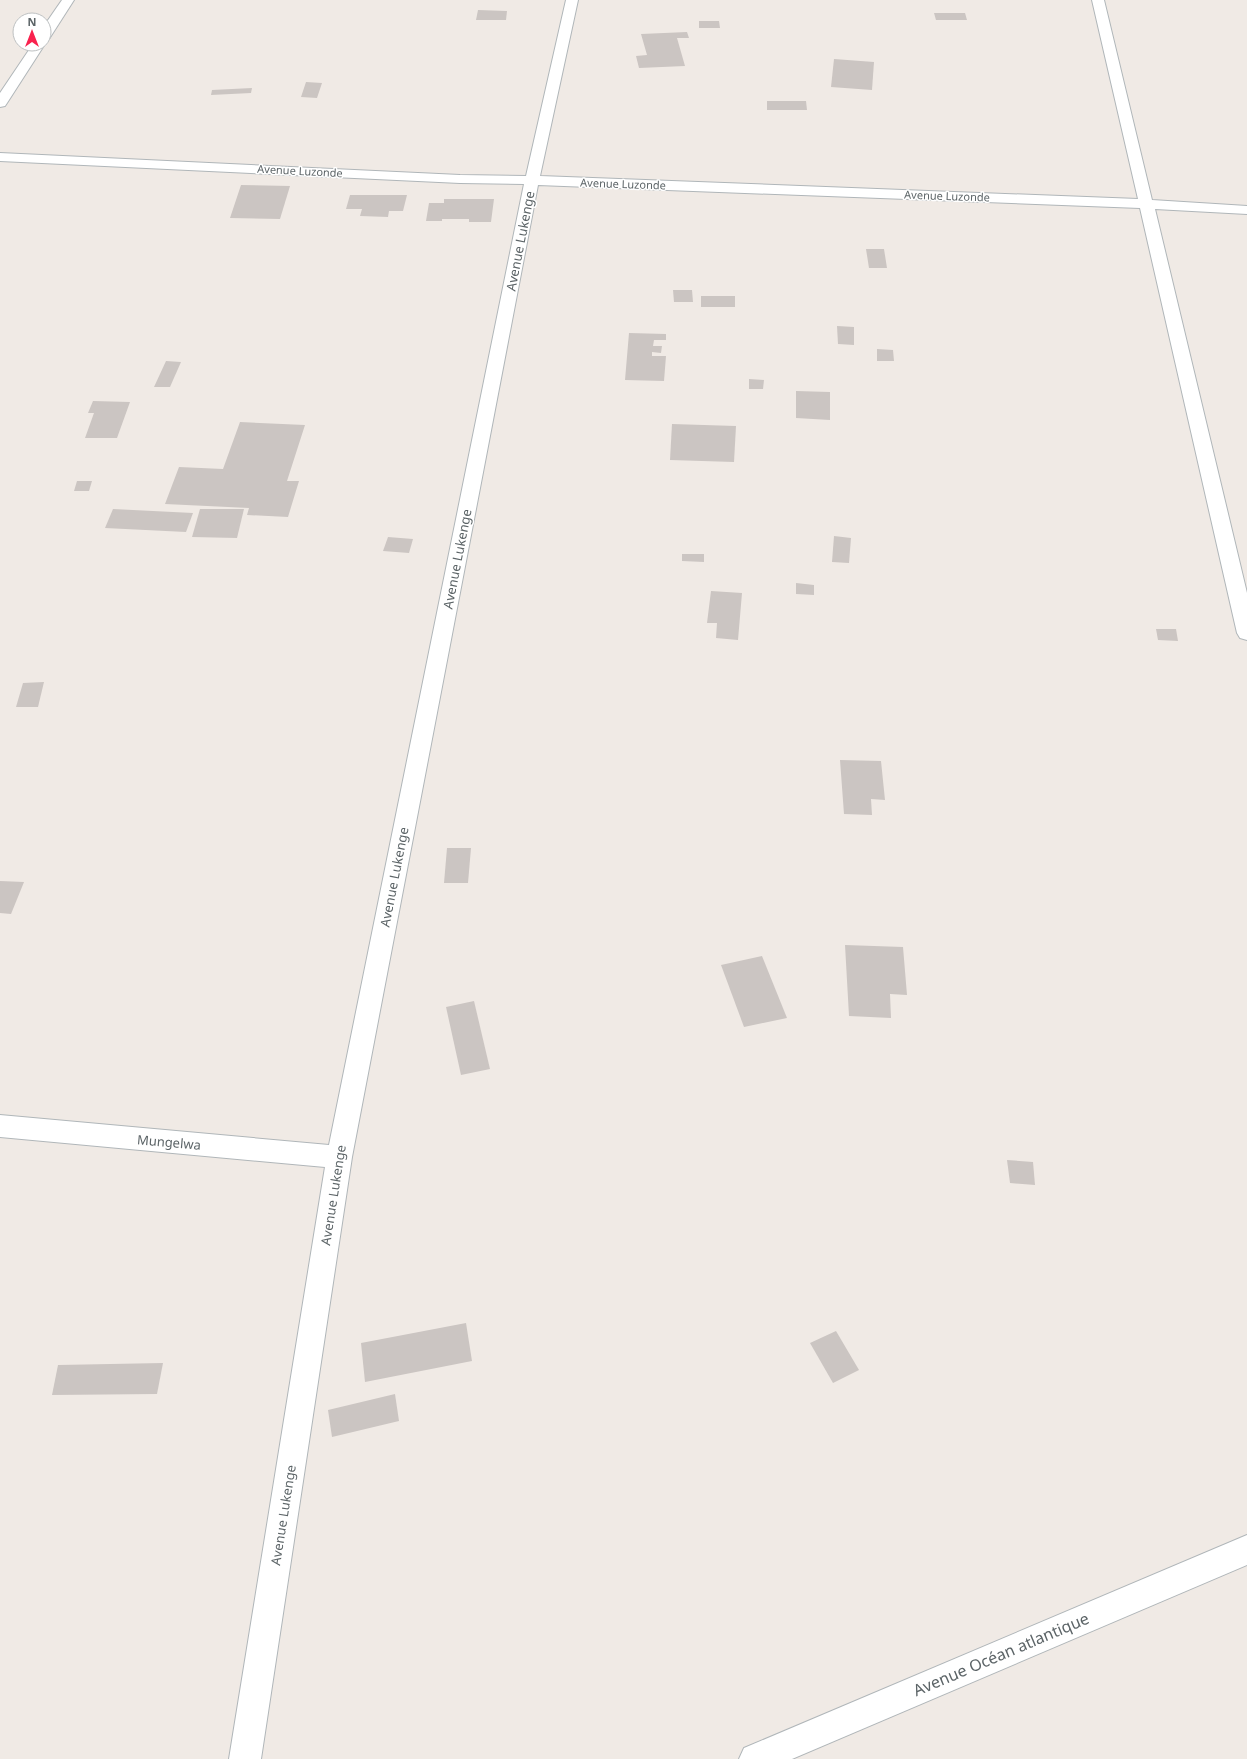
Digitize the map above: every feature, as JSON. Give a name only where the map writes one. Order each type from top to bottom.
[{"type":"street","points":[[52,24],[68,0]]},
{"type":"street","name":"Avenue Lukenge","points":[[245,1759],[339,1158],[532,180],[572,0]]},
{"type":"street","points":[[1098,0],[1247,633]]},
{"type":"street","points":[[0,103],[34,52]]},
{"type":"street","name":"Avenue Luzonde","points":[[0,156],[460,179],[532,180],[1147,204],[1247,210]]},
{"type":"street","name":"Mungelwa","points":[[0,1126],[339,1158]]},
{"type":"street","name":"Avenue Océan atlantique","points":[[755,1759],[1247,1550]]},
{"type":"building","points":[[478,10],[507,11],[506,20],[476,20]]},
{"type":"building","points":[[934,13],[965,13],[967,20],[936,20]]},
{"type":"building","points":[[699,21],[719,21],[720,28],[699,28]]},
{"type":"building","points":[[687,32],[689,38],[677,38],[685,66],[639,68],[636,56],[647,55],[641,34]]},
{"type":"building","points":[[834,59],[874,62],[872,90],[831,87]]},
{"type":"building","points":[[306,82],[322,83],[317,98],[301,97]]},
{"type":"building","points":[[252,88],[251,93],[211,95],[212,90]]},
{"type":"building","points":[[767,101],[806,101],[807,110],[767,110]]},
{"type":"building","points":[[241,185],[290,186],[280,219],[230,218]]},
{"type":"building","points":[[350,195],[407,195],[403,211],[389,211],[388,217],[360,216],[362,209],[346,209]]},
{"type":"building","points":[[444,199],[494,199],[491,222],[469,222],[469,219],[442,219],[442,221],[426,221],[429,203],[444,203]]},
{"type":"building","points":[[866,249],[884,249],[887,268],[869,268]]},
{"type":"building","points":[[673,290],[692,290],[693,302],[674,302]]},
{"type":"building","points":[[701,296],[735,296],[735,307],[701,307]]},
{"type":"building","points":[[837,326],[854,327],[854,345],[838,344]]},
{"type":"building","points":[[629,333],[666,334],[666,340],[654,340],[653,346],[662,346],[661,353],[652,352],[652,356],[666,356],[664,381],[625,380]]},
{"type":"building","points":[[877,349],[893,350],[894,361],[877,361]]},
{"type":"building","points":[[166,361],[181,362],[170,387],[154,387]]},
{"type":"building","points":[[749,379],[764,380],[763,389],[749,389]]},
{"type":"building","points":[[796,391],[830,392],[830,420],[796,418]]},
{"type":"building","points":[[93,401],[130,402],[117,438],[85,438],[94,413],[88,413]]},
{"type":"building","points":[[240,422],[305,425],[287,481],[299,481],[288,517],[247,515],[249,508],[165,504],[179,467],[223,469]]},
{"type":"building","points":[[672,424],[736,426],[734,462],[670,460]]},
{"type":"building","points":[[77,481],[92,481],[89,491],[74,491]]},
{"type":"building","points":[[113,509],[193,513],[186,532],[105,528]]},
{"type":"building","points":[[200,509],[244,509],[237,538],[192,537]]},
{"type":"building","points":[[834,536],[851,538],[849,563],[832,562]]},
{"type":"building","points":[[388,537],[413,539],[409,553],[383,551]]},
{"type":"building","points":[[682,554],[704,554],[704,562],[682,561]]},
{"type":"building","points":[[796,583],[814,585],[814,595],[796,594]]},
{"type":"building","points":[[711,591],[742,593],[738,640],[716,638],[717,623],[707,623]]},
{"type":"building","points":[[1156,629],[1176,629],[1178,641],[1158,640]]},
{"type":"building","points":[[44,682],[38,707],[16,707],[23,683]]},
{"type":"building","points":[[840,760],[881,761],[885,800],[871,799],[872,815],[844,814]]},
{"type":"building","points":[[447,848],[471,848],[468,883],[444,883]]},
{"type":"building","points":[[0,881],[24,882],[11,914],[0,913]]},
{"type":"building","points":[[845,945],[903,947],[907,995],[890,994],[891,1018],[849,1016]]},
{"type":"building","points":[[762,956],[787,1018],[744,1027],[721,965]]},
{"type":"building","points":[[474,1001],[490,1069],[461,1075],[446,1007]]},
{"type":"building","points":[[1007,1160],[1033,1162],[1035,1185],[1010,1183]]},
{"type":"building","points":[[466,1323],[472,1361],[365,1382],[361,1343]]},
{"type":"building","points":[[836,1331],[859,1370],[833,1383],[810,1343]]},
{"type":"building","points":[[163,1363],[157,1394],[52,1395],[58,1365]]},
{"type":"building","points":[[395,1394],[399,1421],[332,1437],[328,1410]]}]
